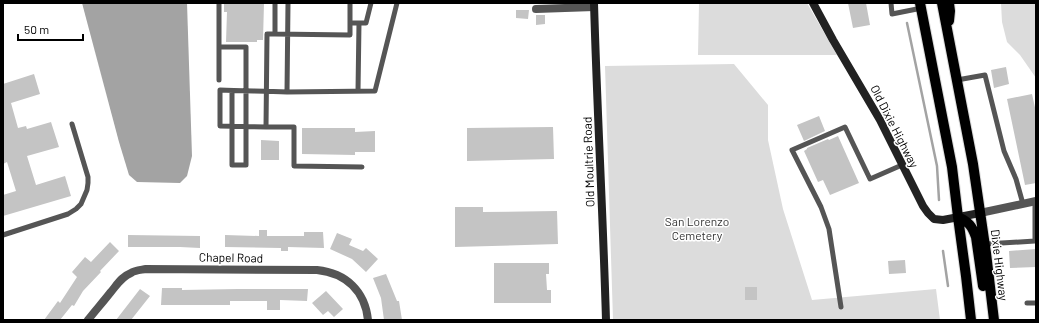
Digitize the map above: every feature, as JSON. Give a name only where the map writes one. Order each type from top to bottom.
[{"type":"main road","name":"Old Dixie Highway","points":[[812,3],[880,120],[923,206],[928,213],[934,219],[938,220],[958,218],[980,213]]},
{"type":"main road","name":"Dixie Highway","points":[[942,3],[973,164],[985,244],[994,320]]},
{"type":"main road","points":[[948,35],[950,11],[949,3]]},
{"type":"main road","name":"Old Moultrie Road","points":[[594,5],[606,320]]},
{"type":"main road","points":[[921,6],[952,167],[971,320]]},
{"type":"main road","points":[[958,218],[967,222],[974,230],[976,237],[987,320]]},
{"type":"street","points":[[536,9],[594,5]]},
{"type":"street","points":[[980,213],[1036,201]]},
{"type":"street","name":"Chapel Road","points":[[88,320],[124,277],[138,270],[146,269],[326,271],[342,277],[360,293],[368,312],[368,320]]},
{"type":"lane","points":[[219,3],[219,80]]},
{"type":"lane","points":[[275,3],[275,34]]},
{"type":"lane","points":[[287,92],[288,3]]},
{"type":"lane","points":[[266,127],[266,34],[350,35],[350,3]]},
{"type":"lane","points":[[350,23],[366,23],[371,3]]},
{"type":"lane","points":[[362,167],[294,166],[294,127],[220,126],[220,90],[287,92],[375,91],[397,3]]},
{"type":"lane","points":[[891,3],[892,14],[921,6]]},
{"type":"lane","points":[[358,91],[359,23]]},
{"type":"lane","points":[[219,47],[246,47],[246,165],[232,165],[232,90]]},
{"type":"lane","points":[[957,80],[985,75],[1004,151],[1016,179],[1023,204]]},
{"type":"lane","points":[[3,235],[68,214],[81,204],[88,190],[88,177],[72,124]]},
{"type":"lane","points":[[841,307],[829,229],[821,207],[792,150],[845,127],[870,179],[902,165]]},
{"type":"lane","points":[[985,244],[1035,241],[1036,201]]},
{"type":"lane","points":[[1027,303],[1036,303]]},
{"type":"green space","points":[[699,3],[807,3],[837,55],[698,55]]},
{"type":"green space","points":[[1001,3],[1036,3],[1036,78],[1020,55],[1007,42],[1002,22]]},
{"type":"green space","name":"San Lorenzo Cemetery","points":[[734,64],[768,105],[768,140],[783,209],[812,300],[936,289],[940,320],[613,320],[605,66]]},
{"type":"shaded area","points":[[82,3],[187,3],[192,156],[187,176],[180,183],[137,182],[129,175]]},
{"type":"building","points":[[224,3],[264,3],[263,40],[257,40],[257,42],[226,42],[227,12],[224,12]]},
{"type":"building","points":[[848,3],[866,3],[870,25],[853,28]]},
{"type":"building","points":[[516,10],[529,10],[528,19],[516,18]]},
{"type":"building","points":[[536,15],[545,15],[545,24],[536,25]]},
{"type":"building","points":[[1006,67],[1009,84],[994,88],[991,70]]},
{"type":"building","points":[[34,74],[40,94],[11,103],[18,128],[26,126],[27,129],[51,122],[59,147],[27,156],[36,185],[65,176],[71,196],[3,216],[3,195],[16,191],[7,162],[3,164],[3,84]]},
{"type":"building","points":[[1032,94],[1036,112],[1036,183],[1025,185],[1007,99]]},
{"type":"building","points":[[819,116],[825,131],[804,141],[797,125]]},
{"type":"building","points":[[553,127],[554,159],[467,161],[467,128]]},
{"type":"building","points":[[302,128],[355,128],[355,132],[375,131],[375,152],[355,152],[355,155],[302,154]]},
{"type":"building","points":[[838,136],[859,183],[830,195],[823,180],[818,182],[804,151],[807,148]]},
{"type":"building","points":[[261,140],[279,141],[279,160],[261,160]]},
{"type":"building","points":[[455,207],[483,207],[483,212],[557,211],[558,244],[455,247]]},
{"type":"building","points":[[259,230],[267,230],[267,236],[304,236],[304,232],[323,232],[324,248],[288,247],[288,251],[281,251],[281,248],[225,247],[225,235],[259,236]]},
{"type":"building","points":[[337,233],[352,239],[349,245],[363,251],[366,248],[378,259],[366,272],[352,259],[330,249]]},
{"type":"building","points":[[128,235],[200,236],[200,248],[128,247]]},
{"type":"building","points":[[110,242],[119,251],[83,291],[74,306],[72,305],[60,320],[44,320],[58,301],[60,303],[77,277],[72,272],[85,257],[91,262]]},
{"type":"building","points":[[1036,249],[1036,267],[1010,268],[1009,251]]},
{"type":"building","points":[[905,260],[906,273],[889,274],[888,261]]},
{"type":"building","points":[[494,263],[549,263],[549,274],[546,274],[547,290],[551,290],[551,303],[494,303]]},
{"type":"building","points":[[386,274],[397,301],[399,301],[402,320],[384,320],[381,298],[373,278]]},
{"type":"building","points":[[745,287],[757,287],[757,300],[745,300]]},
{"type":"building","points":[[162,288],[182,288],[182,290],[308,289],[307,301],[280,300],[280,310],[267,310],[267,301],[230,301],[230,305],[161,305]]},
{"type":"building","points":[[140,289],[150,296],[131,320],[116,320]]},
{"type":"building","points":[[326,291],[343,309],[334,317],[328,311],[323,315],[312,303]]},
{"type":"waterway","points":[[907,23],[937,166],[939,200]]},
{"type":"waterway","points":[[943,251],[948,286]]}]
